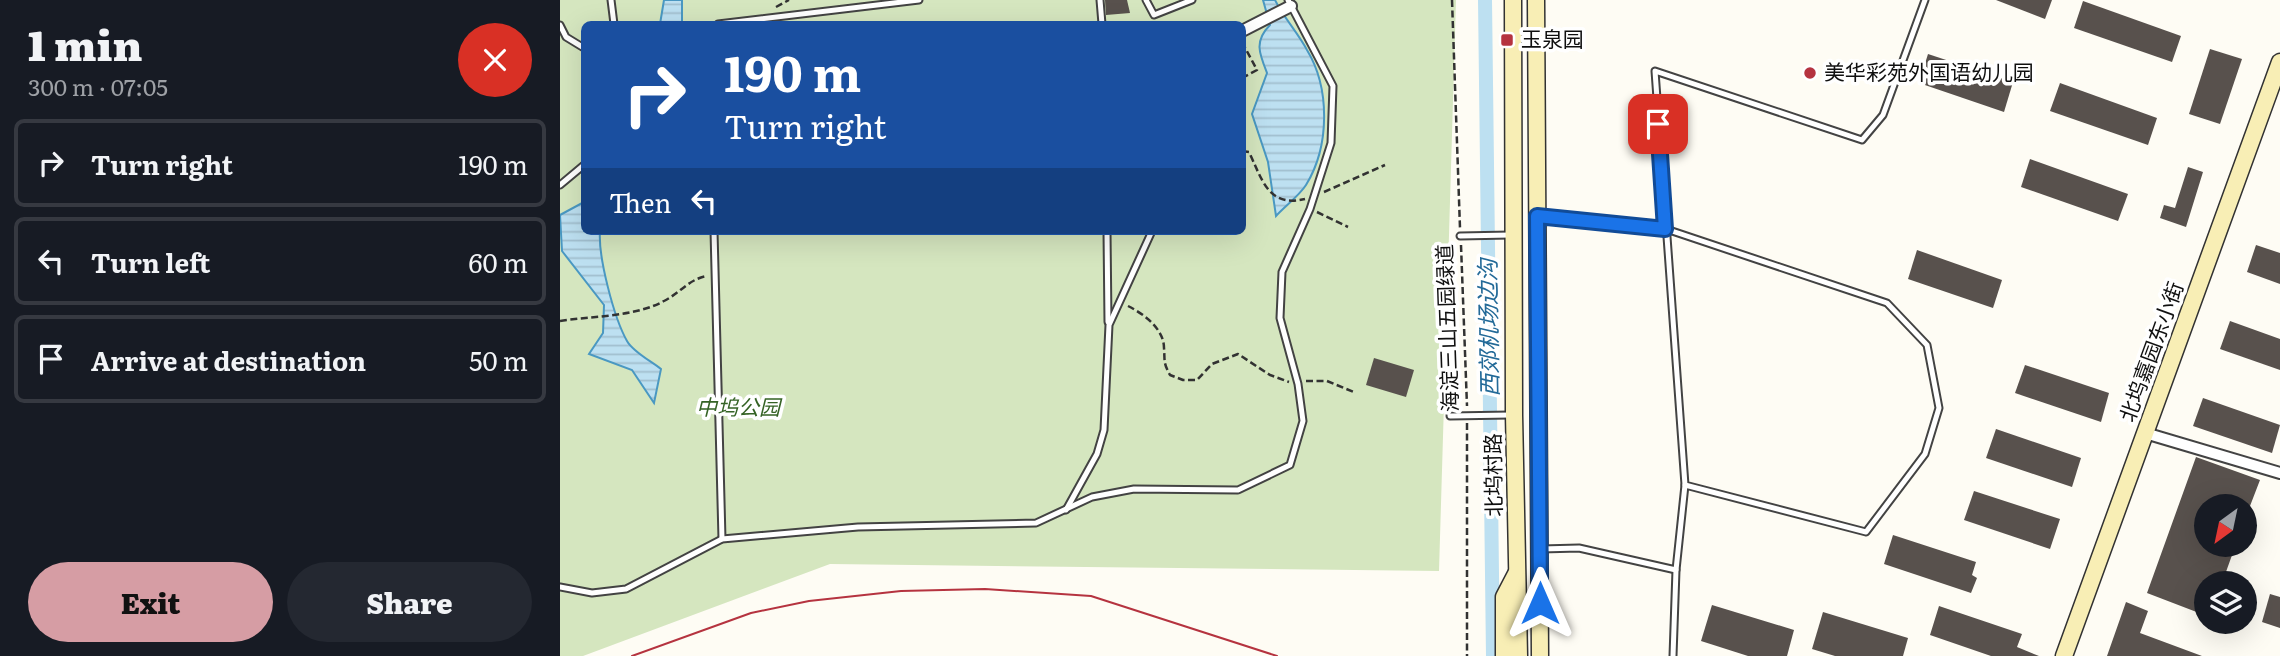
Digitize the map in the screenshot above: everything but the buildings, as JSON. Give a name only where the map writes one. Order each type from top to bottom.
[{"type":"main road","name":"北坞村路","points":[[1513,0],[1513,235],[1506,415],[1517,572],[1519,656]]},
{"type":"main road","points":[[1536,0],[1540,656]]},
{"type":"main road","name":"北坞嘉园东小街","points":[[2064,656],[2280,62]]},
{"type":"main road","points":[[1504,656],[1504,597],[1517,572]]},
{"type":"street","points":[[1246,29],[1289,3]]},
{"type":"street","points":[[2145,433],[2280,473]]},
{"type":"lane","points":[[611,0],[614,21]]},
{"type":"lane","points":[[743,21],[919,0]]},
{"type":"lane","points":[[1100,0],[1102,21]]},
{"type":"lane","points":[[1146,0],[1154,15],[1192,0]]},
{"type":"lane","points":[[1673,656],[1676,570],[1685,485],[1655,71],[1862,140],[1883,115],[1925,0]]},
{"type":"lane","points":[[560,587],[592,593],[626,589],[722,539],[858,527],[1035,523],[1092,498],[1134,489],[1238,490],[1290,465],[1303,421],[1297,381],[1280,318],[1282,272],[1310,209],[1331,143],[1333,86],[1289,3]]},
{"type":"lane","points":[[560,25],[566,37],[581,46]]},
{"type":"lane","points":[[560,185],[581,168]]},
{"type":"lane","points":[[1537,216],[1665,229],[1887,303],[1927,345],[1939,408],[1925,454],[1866,532],[1685,485]]},
{"type":"lane","points":[[714,235],[722,539]]},
{"type":"lane","points":[[1066,510],[1097,454],[1104,430],[1108,325],[1107,235]]},
{"type":"lane","points":[[1108,325],[1150,235]]},
{"type":"lane","points":[[1460,236],[1513,235]]},
{"type":"lane","points":[[1451,416],[1506,415]]},
{"type":"lane","points":[[1539,549],[1579,548],[1676,570]]},
{"type":"path","name":"海淀三山五园绿道","points":[[1452,0],[1467,416],[1467,656]]},
{"type":"path","points":[[1246,49],[1257,70],[1246,76]]},
{"type":"path","points":[[1246,152],[1249,152],[1269,193],[1290,203],[1314,197],[1385,165]]},
{"type":"path","points":[[1310,209],[1348,228]]},
{"type":"path","points":[[560,321],[628,311],[666,301],[697,278],[717,274]]},
{"type":"path","points":[[1119,302],[1153,323],[1162,338],[1162,360],[1170,375],[1183,380],[1197,380],[1212,364],[1238,354],[1282,382],[1327,381],[1356,393]]},
{"type":"green space","name":"中坞公园","points":[[560,0],[1456,0],[1439,571],[830,564],[583,656],[560,656]]},
{"type":"water","points":[[664,0],[682,0],[682,21],[660,21]]},
{"type":"water","points":[[1263,0],[1275,0],[1303,44],[1315,65],[1323,99],[1323,135],[1314,170],[1303,189],[1276,216],[1268,162],[1252,114],[1267,73],[1260,42],[1270,25]]},
{"type":"water","points":[[581,204],[581,235],[600,235],[604,271],[622,331],[633,349],[661,369],[654,403],[632,370],[589,354],[603,333],[604,305],[562,251],[560,215]]},
{"type":"waterway","name":"西郊机场边沟","points":[[1485,0],[1493,656]]},
{"type":"tram line","points":[[632,656],[751,613],[809,601],[901,591],[985,589],[1091,596],[1277,656]]},
{"type":"place","name":"玉泉园","points":[[1507,40]]},
{"type":"place","name":"美华彩苑外国语幼儿园","points":[[1810,73]]},
{"type":"route","points":[[1540,603],[1537,216],[1665,229],[1658,124]]}]
